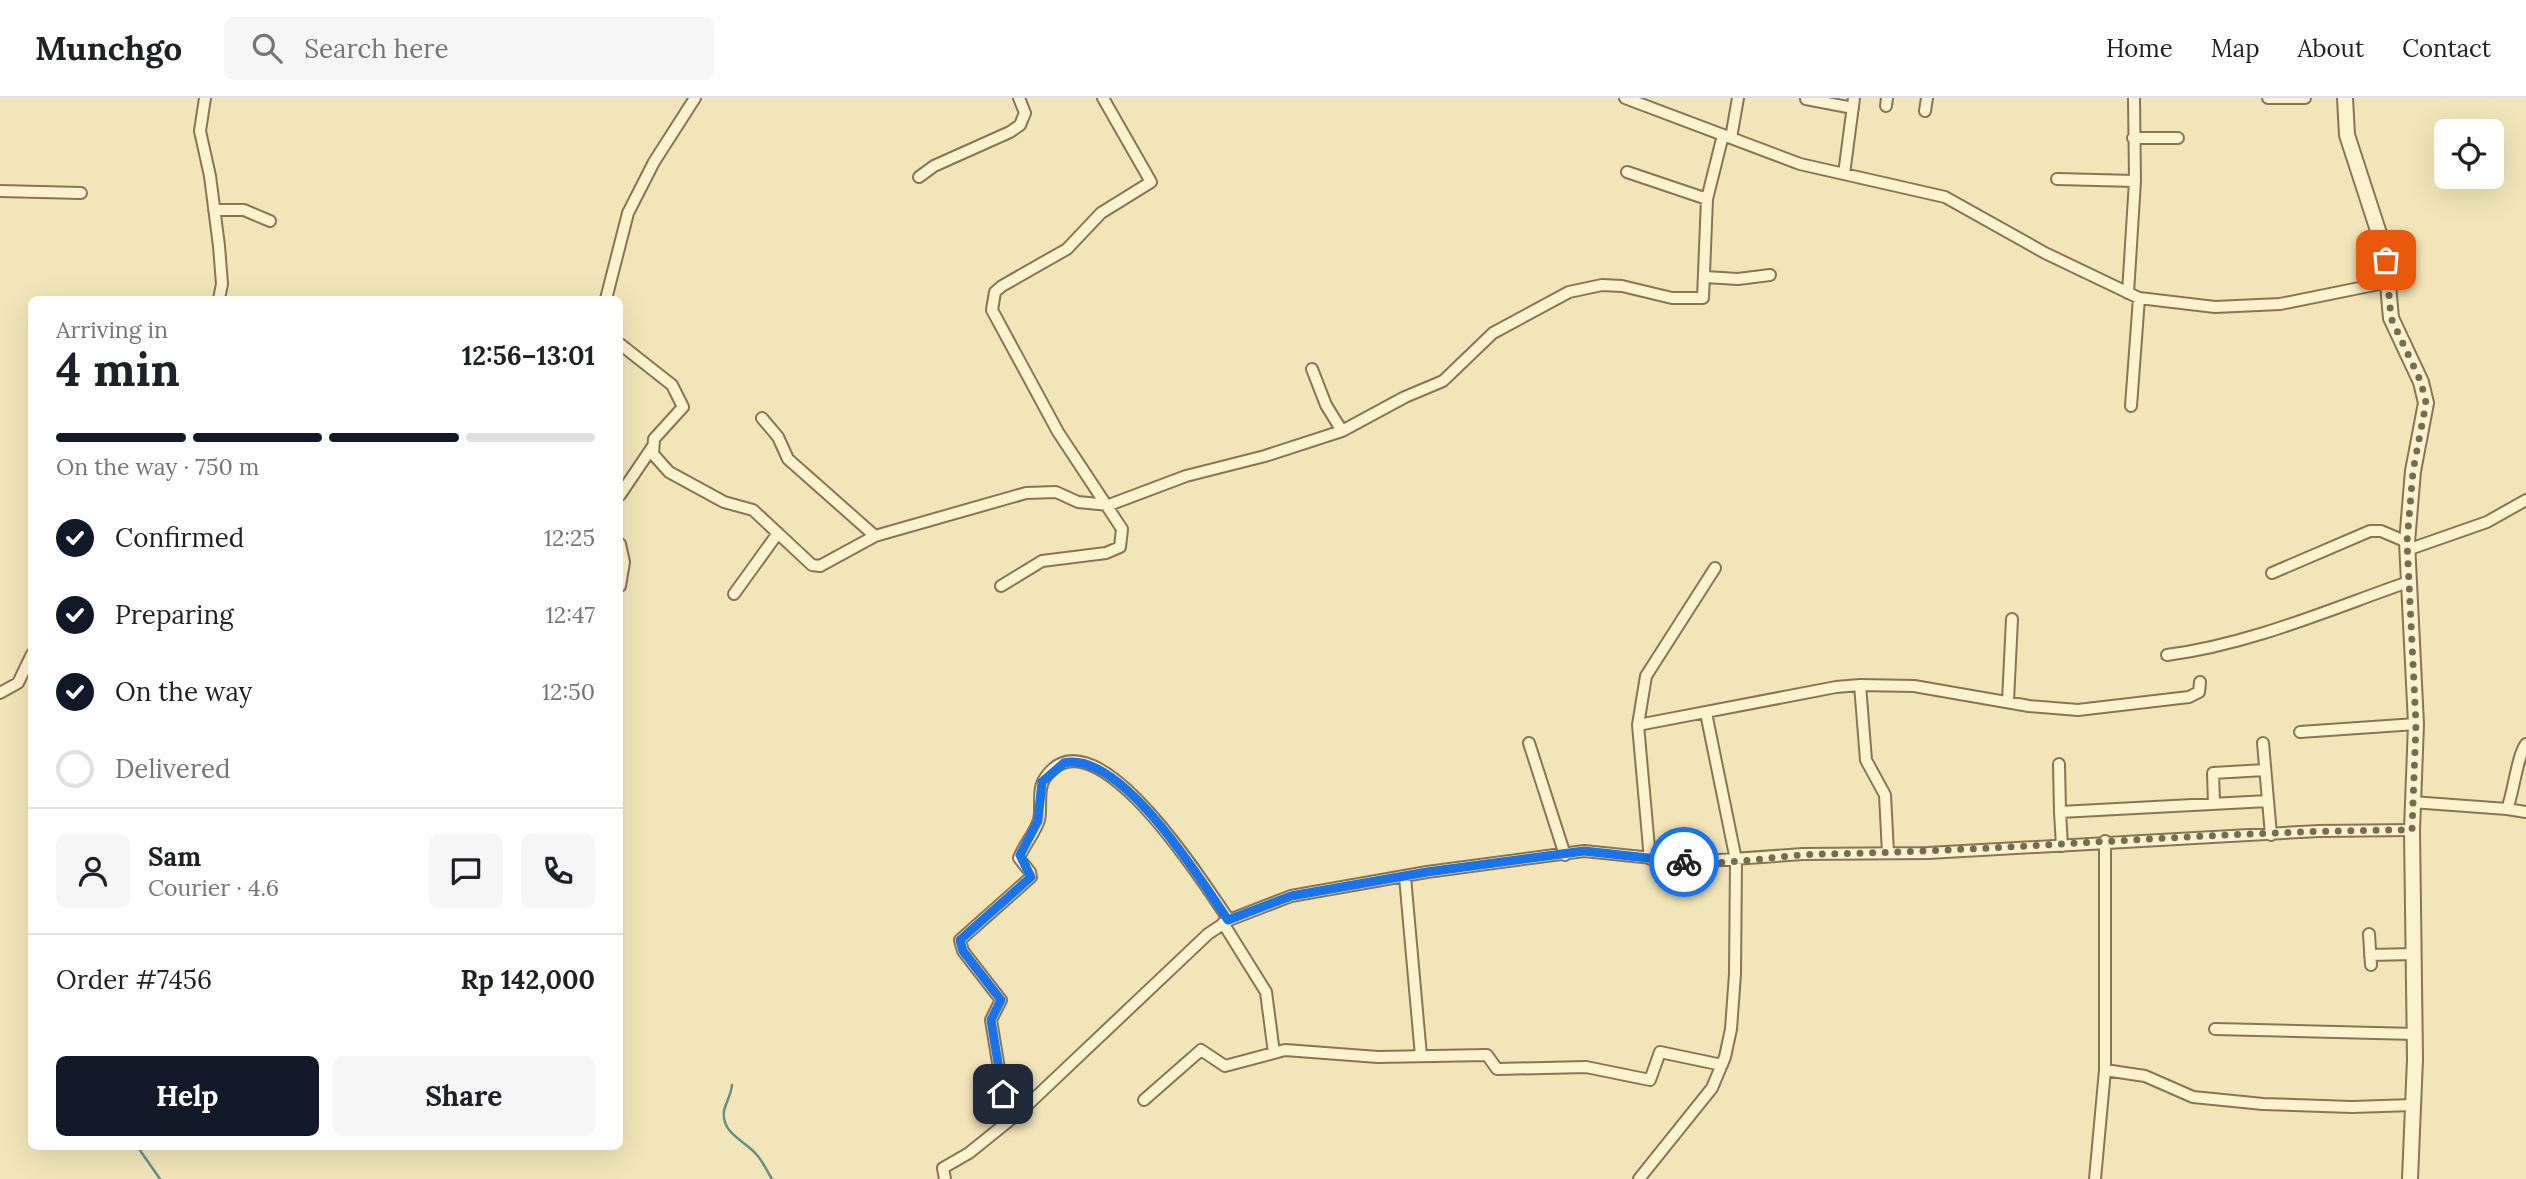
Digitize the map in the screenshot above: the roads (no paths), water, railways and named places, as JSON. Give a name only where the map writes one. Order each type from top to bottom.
[{"type":"street","points":[[205,98],[201,131],[214,210],[222,284],[220,296]]},
{"type":"street","points":[[607,296],[628,213],[653,162],[695,98]]},
{"type":"street","points":[[919,177],[934,166],[1020,125],[1026,113],[1019,98]]},
{"type":"street","points":[[1000,586],[1042,561],[1102,554],[1120,547],[1123,531],[1109,505],[1064,442],[992,310],[995,292],[1002,286],[1067,248],[1101,213],[1151,182],[1103,98]]},
{"type":"street","points":[[1625,98],[1800,164],[1945,197],[2045,253],[2139,298],[2215,307],[2280,304],[2389,282]]},
{"type":"street","points":[[653,446],[658,462],[669,472],[724,502],[753,510],[812,565],[820,566],[875,536],[1038,491],[1056,492],[1078,502],[1109,505],[1186,476],[1265,456],[1342,431],[1405,397],[1443,381],[1493,333],[1557,296],[1602,285],[1698,300],[1705,293],[1707,198],[1738,98]]},
{"type":"street","points":[[1925,111],[1927,98]]},
{"type":"street","points":[[2128,293],[2134,181],[2134,98]]},
{"type":"street","points":[[2268,98],[2305,98]]},
{"type":"street","points":[[2345,98],[2347,135],[2384,246],[2391,318],[2421,382],[2426,403],[2413,471],[2407,546],[2416,724],[2412,802],[2415,1034],[2410,1179]]},
{"type":"street","points":[[1806,99],[1853,103],[1844,174]]},
{"type":"street","points":[[2133,138],[2178,138]]},
{"type":"street","points":[[1627,173],[1707,198]]},
{"type":"street","points":[[2057,178],[2134,181]]},
{"type":"street","points":[[0,191],[81,193]]},
{"type":"street","points":[[214,210],[244,210],[270,220]]},
{"type":"street","points":[[1705,277],[1738,279],[1770,275]]},
{"type":"street","points":[[2131,406],[2139,298]]},
{"type":"street","points":[[623,346],[671,385],[683,407],[680,414],[659,432],[653,446],[623,491]]},
{"type":"street","points":[[1312,369],[1326,405],[1342,431]]},
{"type":"street","points":[[762,418],[778,437],[788,459],[875,536]]},
{"type":"street","points":[[2272,573],[2370,531],[2381,531],[2407,546],[2487,522],[2526,500]]},
{"type":"street","points":[[734,594],[778,533]]},
{"type":"street","points":[[1650,859],[1638,725],[1646,676],[1714,568]]},
{"type":"street","points":[[2167,655],[2247,639],[2408,582]]},
{"type":"street","points":[[2008,701],[2012,619]]},
{"type":"street","points":[[0,693],[18,683],[28,662]]},
{"type":"street","points":[[1638,725],[1836,687],[1860,685],[1914,686],[2029,706],[2078,710],[2189,697],[2199,692],[2200,682]]},
{"type":"street","points":[[1860,685],[1866,760],[1885,796],[1888,853]]},
{"type":"street","points":[[1639,1179],[1713,1088],[1731,1029],[1735,974],[1736,860],[1706,713]]},
{"type":"street","points":[[2300,732],[2416,724]]},
{"type":"street","points":[[1529,743],[1565,855]]},
{"type":"street","points":[[2263,743],[2271,835]]},
{"type":"street","points":[[2507,810],[2516,784],[2520,755],[2526,744]]},
{"type":"street","points":[[1004,1122],[1002,1087],[991,1020],[1001,1000],[963,951],[960,940],[1031,877],[1019,858],[1038,821],[1042,782],[1064,763],[1077,761],[1124,785],[1186,858],[1266,992],[1274,1053]]},
{"type":"street","points":[[2059,764],[2062,846]]},
{"type":"street","points":[[2214,803],[2213,773],[2265,770]]},
{"type":"street","points":[[2060,812],[2268,801]]},
{"type":"street","points":[[2412,802],[2526,811]]},
{"type":"street","points":[[945,1179],[943,1168],[969,1153],[1004,1122],[1020,1112],[1176,962],[1226,922],[1291,896],[1593,851],[1691,862],[1803,854],[1888,853],[2062,846],[2105,841],[2412,830]]},
{"type":"street","points":[[2095,1179],[2105,1070],[2105,841]]},
{"type":"street","points":[[1405,877],[1421,1056]]},
{"type":"street","points":[[2369,934],[2370,960],[2415,954]]},
{"type":"street","points":[[2215,1029],[2415,1034]]},
{"type":"street","points":[[1143,1100],[1201,1050],[1225,1066],[1285,1050],[1378,1057],[1487,1055],[1497,1069],[1586,1066],[1650,1080],[1660,1052],[1721,1065]]},
{"type":"street","points":[[2105,1070],[2145,1076],[2193,1097],[2263,1104],[2352,1108],[2413,1105]]},
{"type":"waterway","points":[[732,1085],[724,1111],[726,1126],[757,1155],[772,1179]]},
{"type":"waterway","points":[[140,1150],[160,1179]]}]
